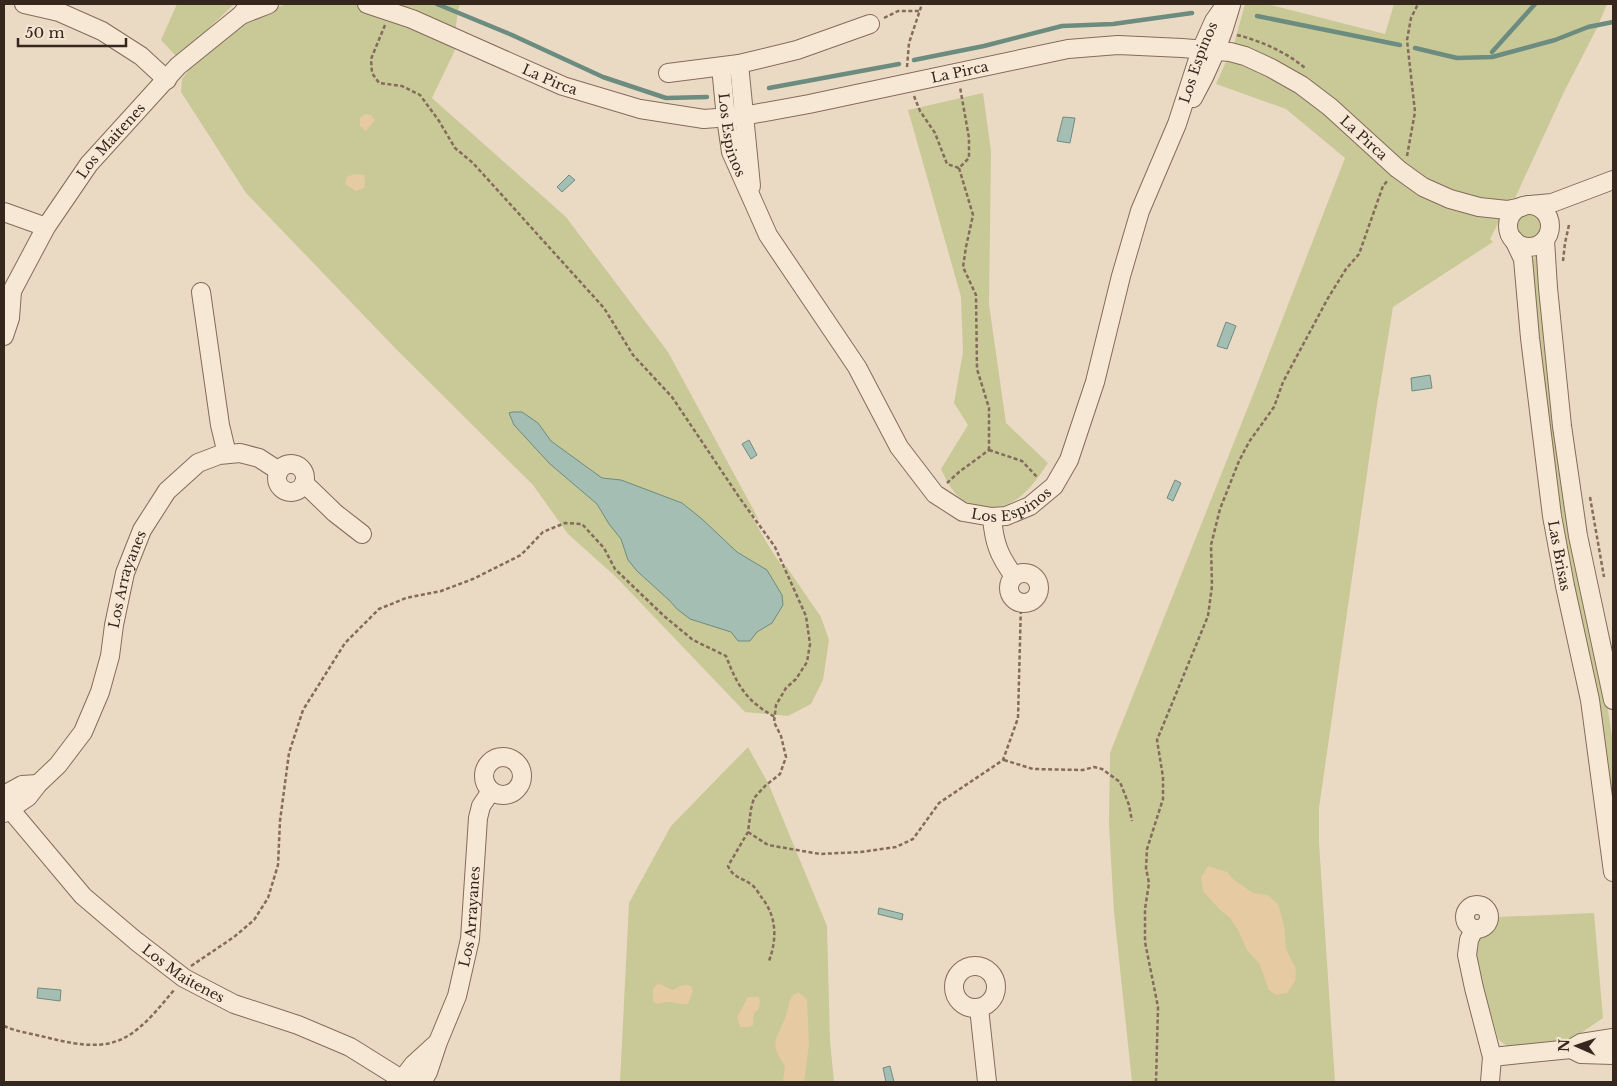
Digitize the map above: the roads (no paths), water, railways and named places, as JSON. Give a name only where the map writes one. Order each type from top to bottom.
[{"type":"street","points":[[24,4],[58,12],[102,32],[141,56],[167,80]]},
{"type":"street","name":"Los Maitenes","points":[[4,336],[10,318],[8,295],[46,227],[89,164],[178,66],[198,48],[245,9],[269,4]]},
{"type":"street","name":"La Pirca","points":[[367,4],[393,7],[412,19],[563,86],[640,109],[704,119],[744,116],[1068,49],[1118,45],[1209,51],[1245,56],[1301,84],[1416,183],[1436,194],[1479,207],[1499,217],[1505,223],[1512,236]]},
{"type":"street","name":"Los Espinos","points":[[1209,51],[1214,21],[1226,4]]},
{"type":"street","name":"Los Espinos","points":[[721,67],[730,152],[768,235],[857,367],[899,447],[935,494],[963,512],[992,517],[1006,516],[1030,506],[1054,486],[1069,460],[1094,382],[1140,211],[1209,51],[1223,32],[1231,4]]},
{"type":"street","points":[[668,73],[739,64],[797,50],[870,24]]},
{"type":"street","name":"Los Espinos","points":[[739,64],[752,199]]},
{"type":"street","name":"La Pirca","points":[[1479,207],[1507,210],[1552,203],[1613,180]]},
{"type":"street","points":[[1526,206],[1512,214],[1510,220],[1512,236],[1520,244],[1533,247],[1547,234],[1556,215],[1571,196]]},
{"type":"street","name":"Las Brisas","points":[[1526,206],[1537,207],[1548,216],[1546,261],[1562,426],[1577,527],[1613,700]]},
{"type":"street","points":[[4,212],[46,227]]},
{"type":"street","name":"Las Brisas","points":[[1512,236],[1523,258],[1540,424],[1552,516],[1590,700],[1613,872]]},
{"type":"street","points":[[201,292],[220,425],[227,454]]},
{"type":"street","name":"Los Arrayanes","points":[[5,805],[28,797],[38,784],[58,765],[82,732],[100,692],[110,656],[114,625],[125,573],[142,530],[167,490],[198,463],[209,458],[227,454],[240,453],[260,458],[279,471],[279,484],[285,490],[289,492],[298,490],[304,483],[335,513],[362,534]]},
{"type":"street","points":[[992,517],[994,542],[1014,576]]},
{"type":"street","points":[[1024,573],[1036,580],[1038,594],[1035,599],[1031,602],[1016,602],[1010,594],[1009,585],[1014,576],[1024,573]]},
{"type":"street","name":"Los Arrayanes","points":[[422,1082],[428,1072],[457,996],[470,939],[478,818],[481,806],[492,791]]},
{"type":"street","name":"Los Maitenes","points":[[5,805],[83,896],[136,941],[184,978],[234,1004],[298,1025],[350,1046],[403,1081]]},
{"type":"street","points":[[1474,928],[1469,940],[1467,955],[1492,1058],[1490,1082]]},
{"type":"street","points":[[979,1008],[987,1082]]},
{"type":"street","points":[[1492,1058],[1571,1049],[1581,1043],[1613,1038]]},
{"type":"street","name":"Los Arrayanes","points":[[403,1081],[413,1065],[438,1042]]},
{"type":"street","points":[[1571,1049],[1581,1054],[1613,1055]]},
{"type":"waterway","points":[[437,4],[512,35],[603,77],[666,98],[707,97]]},
{"type":"waterway","points":[[1492,52],[1535,4]]},
{"type":"waterway","points":[[914,60],[984,46],[1062,26],[1113,24],[1192,13]]},
{"type":"waterway","points":[[1257,16],[1400,45]]},
{"type":"waterway","points":[[1415,48],[1457,58],[1492,57],[1555,40],[1588,27],[1613,22]]},
{"type":"waterway","points":[[769,88],[899,64]]}]
